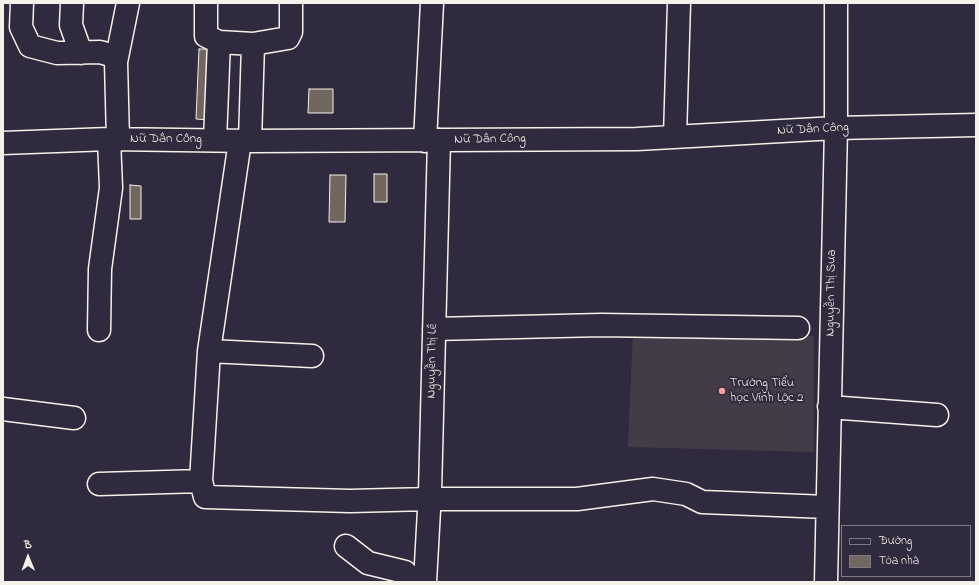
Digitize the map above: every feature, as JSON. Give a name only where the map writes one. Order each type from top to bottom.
[{"type":"street","points":[[22,3],[21,27],[30,46],[57,54],[100,52],[117,57]]},
{"type":"street","points":[[72,3],[71,25],[81,53]]},
{"type":"street","points":[[99,330],[100,269],[111,188],[117,57],[128,3]]},
{"type":"street","points":[[206,3],[206,36],[219,42],[254,44],[288,38],[291,32],[291,3]]},
{"type":"street","name":"Nguyễn Thị Lê","points":[[425,582],[430,499],[434,329],[432,3]]},
{"type":"street","points":[[675,137],[679,3]]},
{"type":"street","name":"Nguyễn Thị Sưa","points":[[826,582],[836,128],[836,3]]},
{"type":"street","points":[[216,140],[219,42]]},
{"type":"street","points":[[254,44],[245,141],[209,351],[201,481],[206,497],[350,501],[430,499],[576,500],[653,489],[686,494],[702,502],[827,507]]},
{"type":"street","name":"Nữ Dân Công","points":[[3,143],[114,139],[432,141],[675,137],[836,128],[976,126]]},
{"type":"street","points":[[434,329],[601,325],[798,328]]},
{"type":"street","points":[[209,351],[312,356]]},
{"type":"street","points":[[829,406],[937,415]]},
{"type":"street","points":[[3,409],[74,418]]},
{"type":"street","points":[[99,484],[201,481]]},
{"type":"street","points":[[346,546],[368,563],[405,572],[415,582]]},
{"type":"shaded area","name":"Trường Tiểu học Vĩnh Lộc 2","points":[[633,332],[814,336],[814,452],[628,447]]},
{"type":"building","points":[[199,49],[212,49],[209,120],[196,119]]},
{"type":"building","points":[[309,89],[333,89],[333,113],[308,113]]},
{"type":"building","points":[[374,174],[387,174],[387,202],[374,202]]},
{"type":"building","points":[[330,175],[346,175],[345,222],[329,222]]},
{"type":"building","points":[[130,185],[141,186],[141,219],[130,219]]},
{"type":"place","name":"Trường Tiểu học Vĩnh Lộc 2","points":[[722,391]]}]
